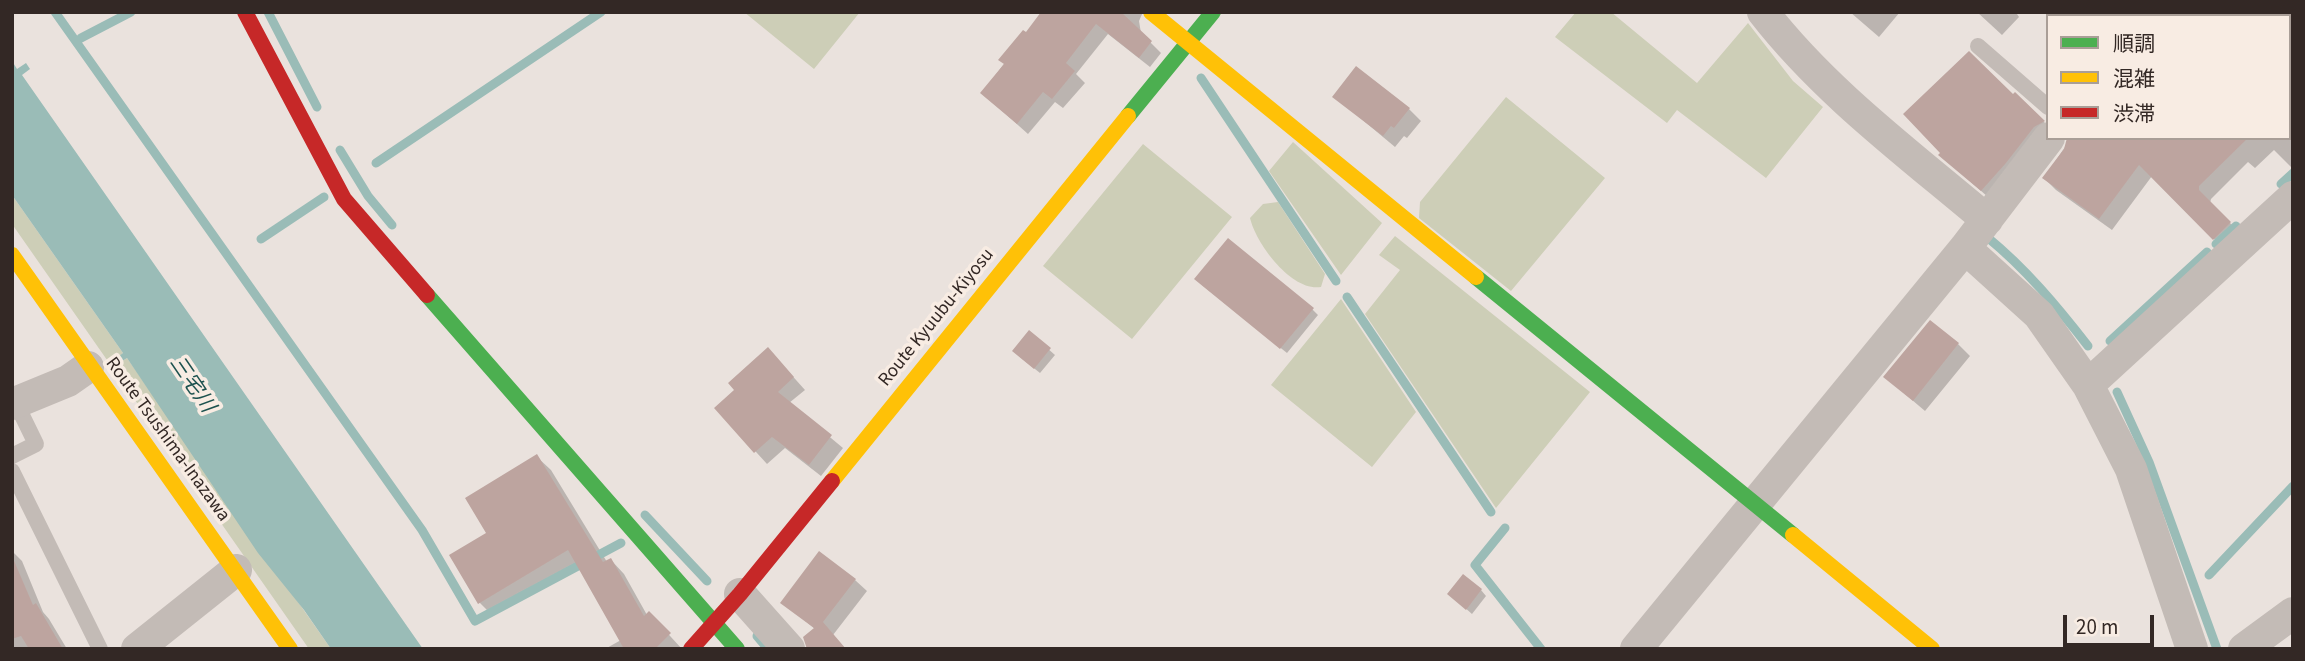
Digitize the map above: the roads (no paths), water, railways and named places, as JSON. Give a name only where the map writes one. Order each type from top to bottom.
[{"type":"street","points":[[245,12],[344,199],[737,649]]},
{"type":"street","points":[[1151,12],[1932,649]]},
{"type":"street","name":"Route Kyuubu-Kiyosu","points":[[691,649],[740,594],[1213,12]]},
{"type":"street","points":[[1763,12],[1782,37],[1842,98],[1987,220]]},
{"type":"street","points":[[1636,649],[1965,248],[2047,140]]},
{"type":"street","points":[[2088,385],[2293,197]]},
{"type":"street","points":[[1965,248],[2039,315],[2088,385],[2132,469],[2192,649]]},
{"type":"street","name":"Route Tsushima-Inazawa","points":[[12,255],[88,367],[236,569],[290,649]]},
{"type":"street","points":[[14,404],[68,381],[88,367]]},
{"type":"street","points":[[137,649],[236,569]]},
{"type":"street","points":[[740,594],[789,649]]},
{"type":"street","points":[[2244,649],[2293,613]]},
{"type":"lane","points":[[1978,46],[2046,105]]},
{"type":"lane","points":[[12,456],[36,444],[14,404]]},
{"type":"lane","points":[[12,471],[100,649]]},
{"type":"water","name":"三宅川","points":[[12,61],[17,69],[26,63],[30,69],[22,75],[423,649],[331,649],[304,610],[258,553],[127,358],[119,363],[115,359],[123,353],[12,195]]},
{"type":"waterway","points":[[55,12],[422,530],[475,621],[621,543]]},
{"type":"waterway","points":[[81,38],[131,12]]},
{"type":"waterway","points":[[268,12],[317,107]]},
{"type":"waterway","points":[[376,163],[601,12]]},
{"type":"waterway","points":[[1201,78],[1336,281]]},
{"type":"waterway","points":[[340,150],[368,196],[392,225]]},
{"type":"waterway","points":[[2281,184],[2293,173]]},
{"type":"waterway","points":[[261,239],[324,197]]},
{"type":"waterway","points":[[2216,244],[2236,226]]},
{"type":"waterway","points":[[1987,237],[2040,288],[2088,346]]},
{"type":"waterway","points":[[2110,341],[2207,252]]},
{"type":"waterway","points":[[1347,297],[1491,512]]},
{"type":"waterway","points":[[2117,392],[2149,462],[2217,649]]},
{"type":"waterway","points":[[2209,575],[2293,486]]},
{"type":"waterway","points":[[645,515],[707,581]]},
{"type":"waterway","points":[[1505,528],[1475,565],[1541,649]]},
{"type":"waterway","points":[[757,636],[768,649]]}]
